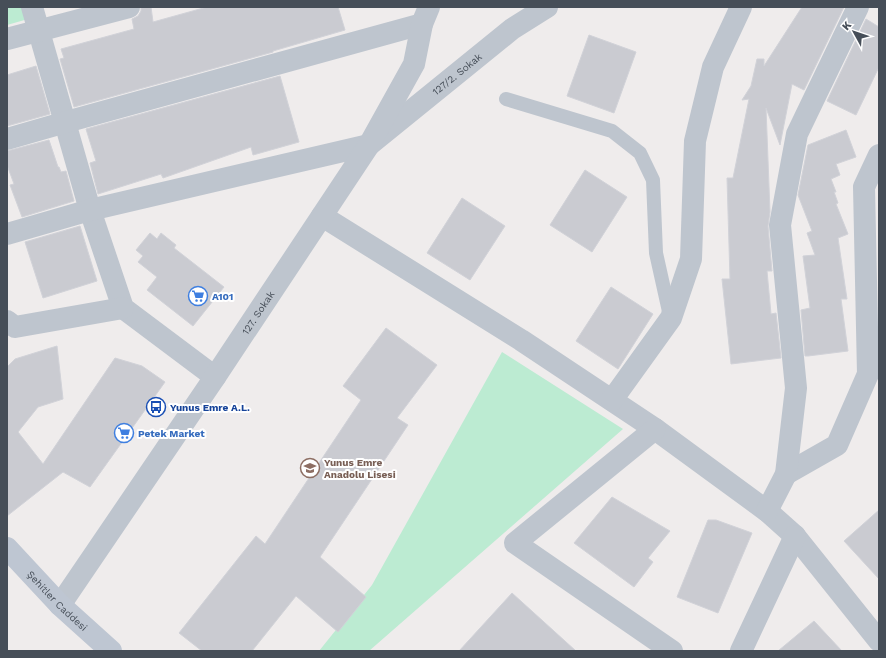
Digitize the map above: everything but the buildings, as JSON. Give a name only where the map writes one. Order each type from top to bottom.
[{"type":"street","points":[[32,7],[90,210],[123,308],[215,377]]},
{"type":"street","points":[[7,39],[129,7]]},
{"type":"street","name":"127/2. Sokak","points":[[370,145],[512,29],[547,7]]},
{"type":"street","points":[[612,400],[671,318],[691,259],[695,141],[713,67],[741,7]]},
{"type":"street","points":[[767,512],[786,474],[796,388],[780,225],[797,134],[858,7]]},
{"type":"street","points":[[7,139],[425,16]]},
{"type":"street","name":"127. Sokak","points":[[60,605],[370,145],[414,64],[425,16]]},
{"type":"street","points":[[7,234],[90,210],[370,145]]},
{"type":"street","points":[[786,474],[837,445],[874,373],[864,187],[879,155]]},
{"type":"street","points":[[322,216],[521,340],[612,400],[655,429],[767,512],[795,536],[879,641]]},
{"type":"street","points":[[7,322],[15,327],[123,308]]},
{"type":"street","points":[[655,429],[515,543],[672,651]]},
{"type":"street","points":[[741,651],[795,536]]},
{"type":"street","name":"Şehitler Caddesi","points":[[7,548],[60,605],[111,651]]},
{"type":"lane","points":[[506,99],[612,131],[640,153],[653,180],[656,253],[671,318]]},
{"type":"green space","points":[[7,7],[24,7],[28,19],[7,25]]},
{"type":"green space","points":[[502,352],[623,429],[369,651],[319,651],[372,585]]},
{"type":"place","name":"A101","points":[[198,296]]},
{"type":"place","name":"Yunus Emre A.L.","points":[[156,407]]},
{"type":"place","name":"Petek Market","points":[[124,433]]},
{"type":"place","name":"Yunus Emre Anadolu Lisesi","points":[[310,468]]}]
